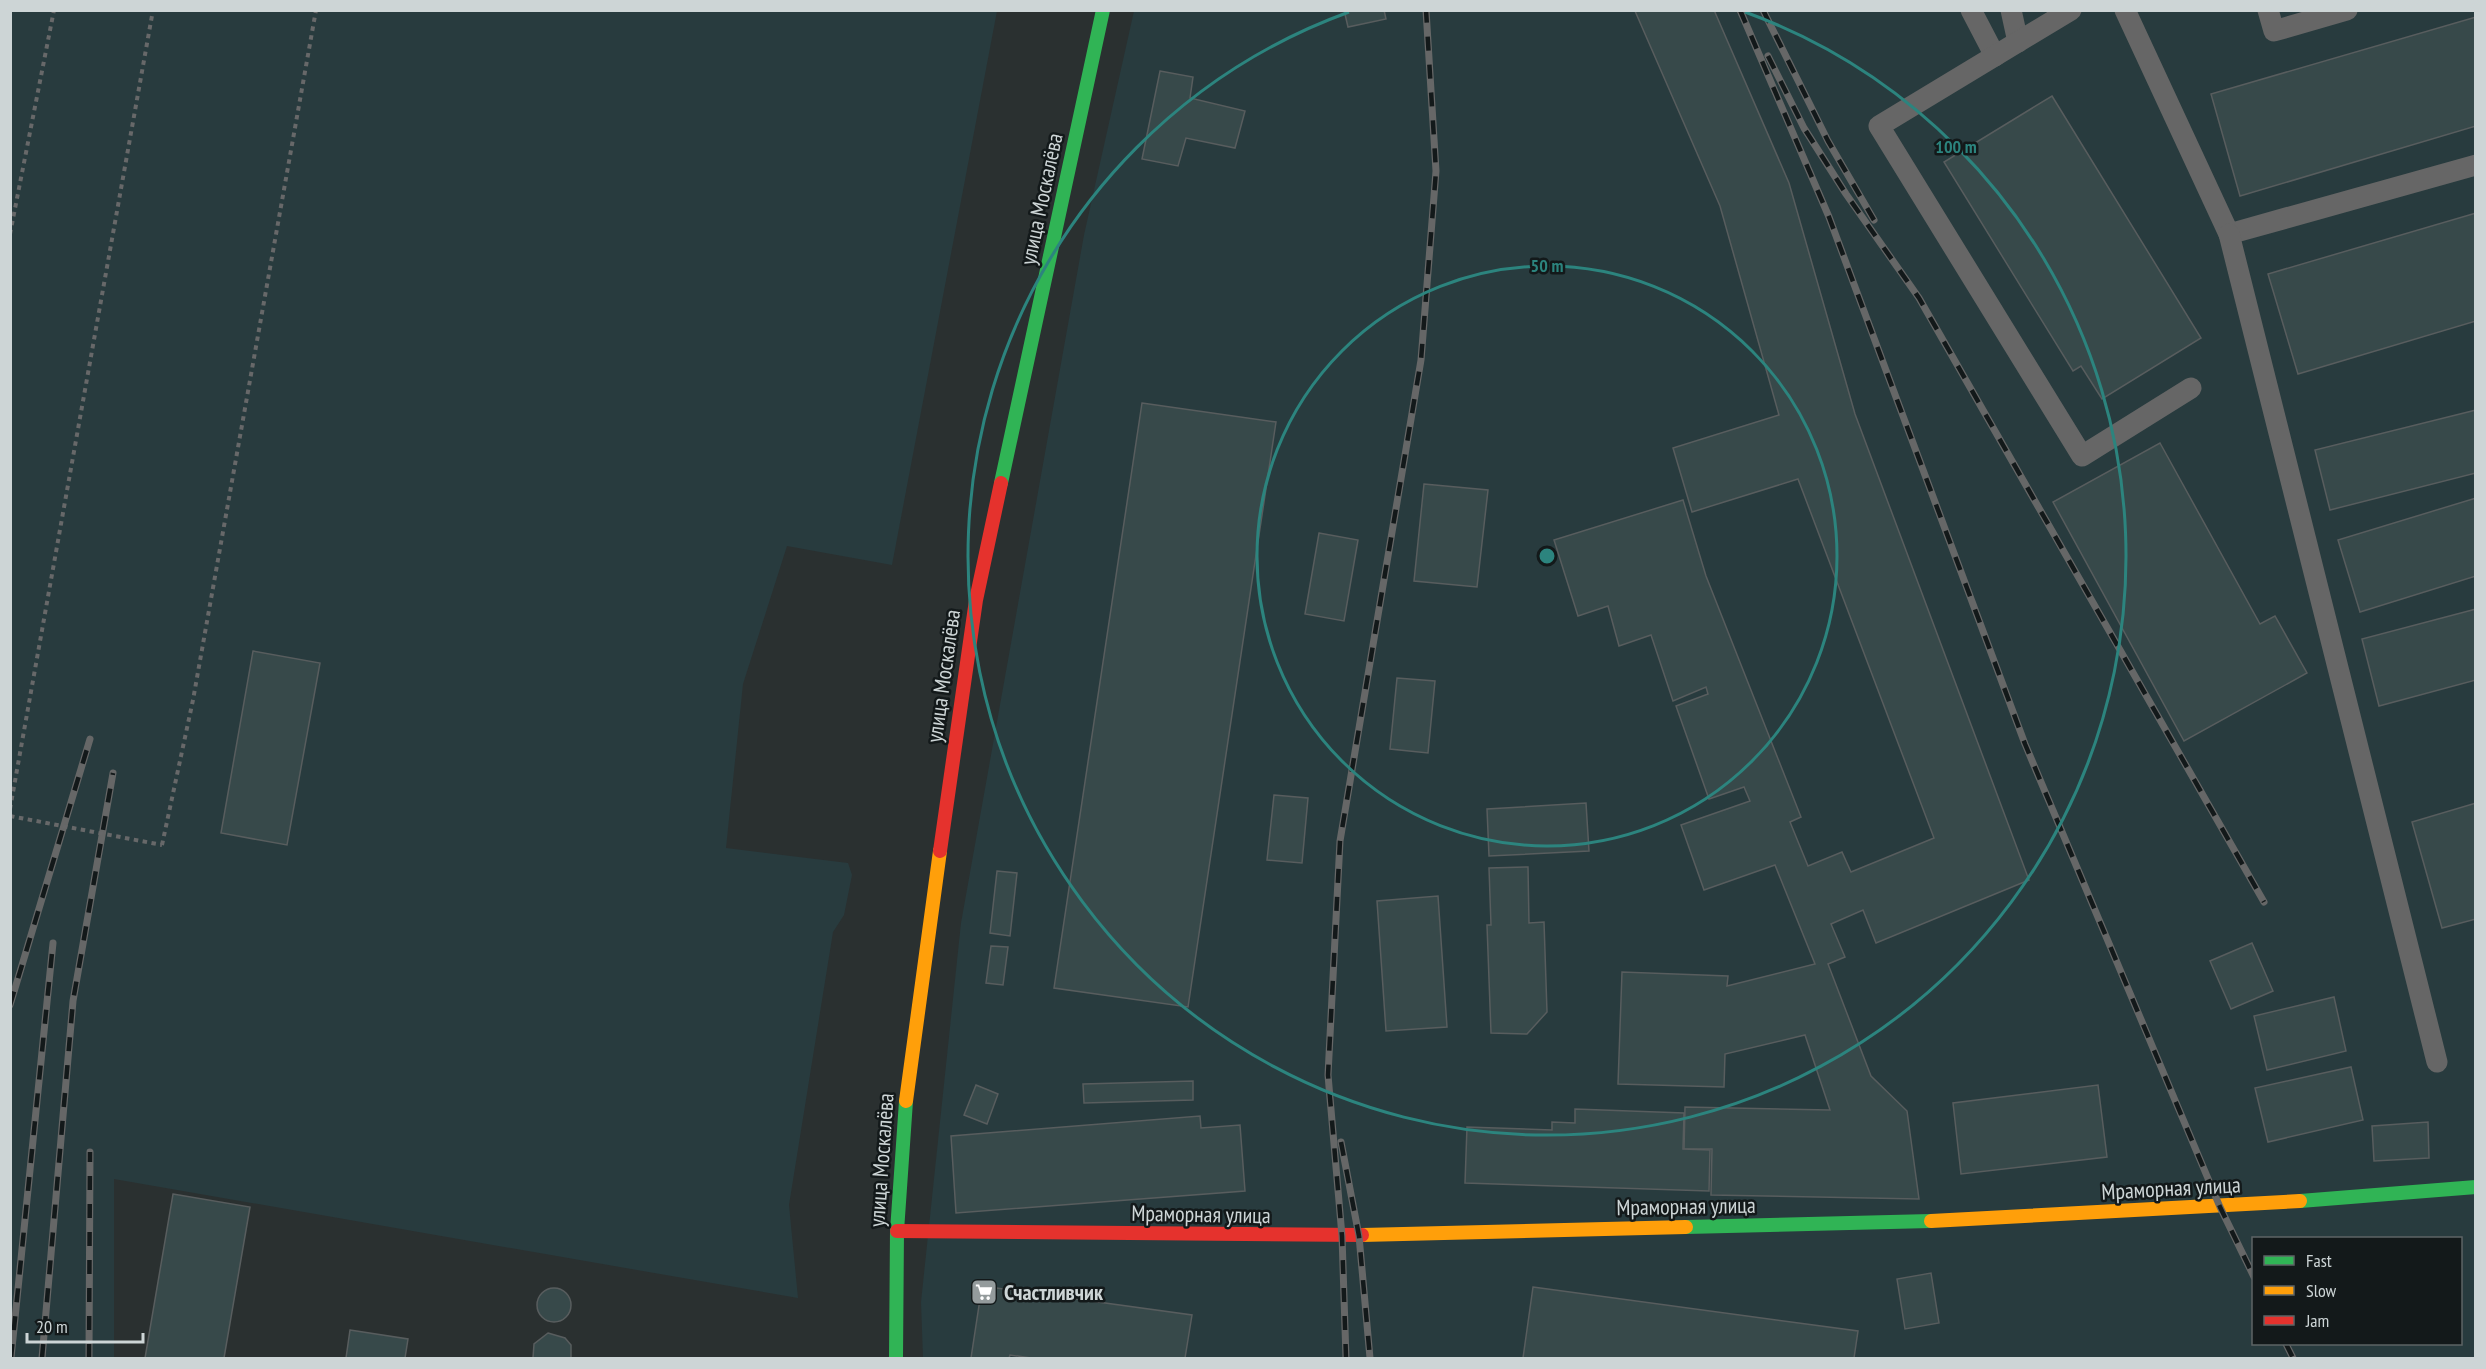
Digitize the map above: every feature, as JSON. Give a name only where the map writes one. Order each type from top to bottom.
[{"type":"street","name":"улица Москалёва","points":[[896,1359],[897,1231],[907,1079],[976,600],[1102,10]]},
{"type":"street","name":"Мраморная улица","points":[[897,1231],[1342,1236],[2001,1219],[2220,1207],[2475,1187]]},
{"type":"lane","points":[[1971,10],[1995,56]]},
{"type":"lane","points":[[2011,10],[2018,42]]},
{"type":"lane","points":[[2071,10],[1879,126],[2082,456],[2192,388]]},
{"type":"lane","points":[[2126,10],[2229,234],[2437,1062]]},
{"type":"lane","points":[[2268,10],[2274,31],[2347,10]]},
{"type":"lane","points":[[2229,234],[2475,165]]},
{"type":"path","points":[[10,234],[54,10]]},
{"type":"path","points":[[10,810],[153,10]]},
{"type":"path","points":[[10,816],[162,844],[193,700],[316,10]]},
{"type":"shaded area","points":[[10,11],[997,11],[892,565],[787,546],[743,684],[726,848],[848,863],[852,875],[844,915],[833,932],[789,1205],[798,1298],[114,1179],[114,1358],[11,1358]]},
{"type":"shaded area","points":[[1134,11],[2475,11],[2475,1358],[923,1358],[921,1302],[961,923],[1084,235]]},
{"type":"building","points":[[1344,10],[1384,10],[1386,19],[1348,27]]},
{"type":"building","points":[[1714,10],[1789,183],[1855,414],[2029,880],[1876,943],[1863,910],[1831,924],[1845,957],[1828,964],[1871,1076],[1907,1111],[1919,1199],[1711,1195],[1712,1149],[1684,1149],[1685,1107],[1830,1110],[1805,1035],[1725,1054],[1724,1087],[1618,1084],[1622,972],[1728,976],[1727,986],[1815,964],[1775,865],[1704,890],[1681,825],[1750,801],[1744,787],[1709,799],[1676,706],[1708,694],[1706,687],[1673,701],[1651,635],[1619,646],[1608,606],[1578,616],[1554,540],[1683,500],[1706,576],[1801,817],[1790,822],[1808,866],[1842,852],[1851,872],[1934,838],[1798,479],[1692,512],[1673,448],[1779,415],[1720,206],[1635,11]]},
{"type":"building","points":[[2476,17],[2476,126],[2240,196],[2211,94]]},
{"type":"building","points":[[1160,71],[1193,77],[1190,98],[1245,111],[1235,148],[1186,138],[1178,166],[1142,159]]},
{"type":"building","points":[[2052,96],[2201,338],[2102,399],[2081,366],[2073,371],[1944,162]]},
{"type":"building","points":[[2476,213],[2476,321],[2298,374],[2268,274]]},
{"type":"building","points":[[1142,403],[1276,422],[1188,1007],[1054,988]]},
{"type":"building","points":[[2476,410],[2476,473],[2330,510],[2315,450]]},
{"type":"building","points":[[2160,443],[2260,624],[2275,616],[2307,673],[2184,741],[2053,502]]},
{"type":"building","points":[[1424,484],[1488,490],[1477,587],[1414,581]]},
{"type":"building","points":[[2476,498],[2476,576],[2360,612],[2338,540]]},
{"type":"building","points":[[1319,533],[1358,540],[1344,621],[1305,614]]},
{"type":"building","points":[[2476,609],[2476,680],[2379,706],[2362,639]]},
{"type":"building","points":[[253,651],[320,663],[287,845],[221,833]]},
{"type":"building","points":[[1397,678],[1435,681],[1428,753],[1390,749]]},
{"type":"building","points":[[1274,795],[1308,798],[1302,863],[1267,860]]},
{"type":"building","points":[[1586,803],[1589,851],[1489,856],[1487,809]]},
{"type":"building","points":[[2476,803],[2476,919],[2442,928],[2412,822]]},
{"type":"building","points":[[1528,867],[1529,923],[1544,922],[1547,1012],[1527,1034],[1491,1033],[1487,925],[1491,925],[1489,868]]},
{"type":"building","points":[[997,871],[1017,873],[1010,936],[990,933]]},
{"type":"building","points":[[1438,896],[1447,1027],[1386,1031],[1377,901]]},
{"type":"building","points":[[2252,943],[2273,991],[2231,1009],[2210,961]]},
{"type":"building","points":[[991,946],[1008,947],[1003,985],[986,983]]},
{"type":"building","points":[[2334,997],[2346,1051],[2267,1070],[2254,1016]]},
{"type":"building","points":[[2351,1067],[2363,1120],[2268,1142],[2255,1088]]},
{"type":"building","points":[[1193,1081],[1193,1100],[1084,1103],[1083,1084]]},
{"type":"building","points":[[976,1085],[998,1094],[987,1124],[964,1115]]},
{"type":"building","points":[[2098,1085],[2107,1157],[1961,1174],[1953,1103]]},
{"type":"building","points":[[1575,1109],[1684,1113],[1683,1149],[1710,1150],[1709,1191],[1465,1183],[1467,1127],[1552,1130],[1552,1122],[1575,1123]]},
{"type":"building","points":[[1200,1116],[1201,1128],[1240,1125],[1245,1191],[956,1213],[951,1136]]},
{"type":"building","points":[[2428,1122],[2429,1158],[2374,1161],[2372,1126]]},
{"type":"building","points":[[173,1194],[250,1207],[224,1358],[145,1358]]},
{"type":"building","points":[[1931,1273],[1939,1323],[1905,1329],[1897,1279]]},
{"type":"building","points":[[982,1286],[1192,1315],[1185,1358],[1031,1358],[1010,1355],[1009,1358],[971,1358]]},
{"type":"building","points":[[1533,1287],[1858,1331],[1854,1358],[1523,1358]]},
{"type":"building","points":[[554,1288],[566,1293],[571,1305],[566,1317],[554,1322],[542,1317],[537,1305],[542,1293]]},
{"type":"building","points":[[350,1330],[408,1339],[405,1358],[346,1358]]},
{"type":"building","points":[[548,1333],[565,1338],[571,1345],[571,1358],[533,1358],[534,1344]]},
{"type":"railway","points":[[1346,1358],[1342,1236],[1328,1075],[1340,841],[1421,360],[1436,171],[1426,10]]},
{"type":"railway","points":[[1740,10],[1829,217],[2025,744],[2220,1207],[2252,1273]]},
{"type":"railway","points":[[1763,10],[1828,141],[1874,220]]},
{"type":"railway","points":[[1768,56],[1804,128],[1846,194],[1919,298],[2264,902]]},
{"type":"railway","points":[[10,1005],[90,739]]},
{"type":"railway","points":[[42,1358],[73,1001],[113,773]]},
{"type":"railway","points":[[11,1358],[53,943]]},
{"type":"railway","points":[[1341,1142],[1359,1236],[1370,1358]]},
{"type":"railway","points":[[89,1358],[90,1152]]},
{"type":"railway","points":[[2286,1345],[2293,1358]]},
{"type":"traffic: fast","points":[[1001,483],[1103,10]]},
{"type":"traffic: fast","points":[[896,1358],[897,1231],[906,1101]]},
{"type":"traffic: fast","points":[[2300,1201],[2476,1187]]},
{"type":"traffic: fast","points":[[1686,1227],[1931,1221]]},
{"type":"traffic: slow","points":[[906,1101],[940,851]]},
{"type":"traffic: slow","points":[[1931,1221],[2300,1201]]},
{"type":"traffic: slow","points":[[1362,1235],[1686,1227]]},
{"type":"traffic: jam","points":[[940,851],[976,600],[1001,483]]},
{"type":"traffic: jam","points":[[897,1231],[1362,1235]]},
{"type":"place","name":"Счастливчик","points":[[984,1292]]}]
